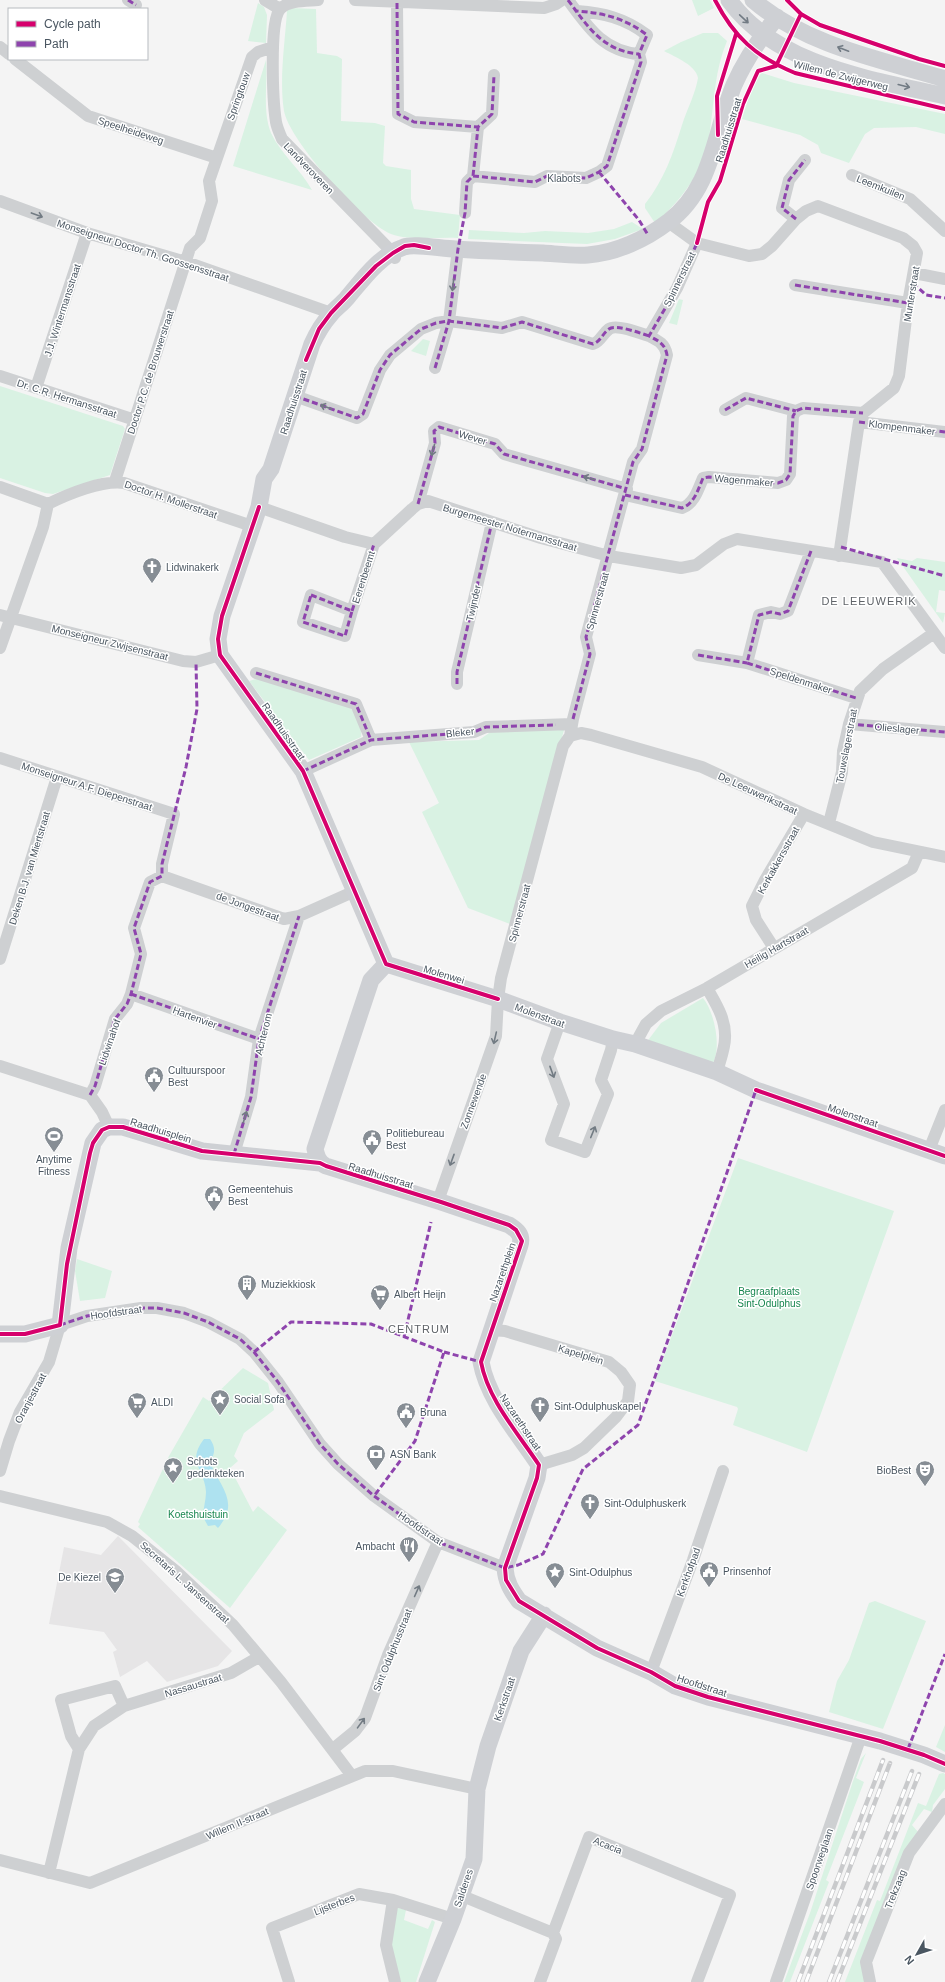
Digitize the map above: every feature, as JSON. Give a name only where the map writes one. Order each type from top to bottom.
[{"type":"street","points":[[266,0],[280,9],[290,3],[318,0]]},
{"type":"street","points":[[355,0],[397,3],[544,8],[556,4],[562,0]]},
{"type":"street","points":[[568,0],[589,28],[606,44],[625,52],[639,54]]},
{"type":"street","name":"Willem de Zwijgerweg","points":[[729,0],[741,16],[763,35],[811,61],[843,71],[945,96]]},
{"type":"street","points":[[753,0],[794,29],[848,51],[945,79]]},
{"type":"street","points":[[397,3],[398,114],[414,122],[478,127]]},
{"type":"street","name":"Landveroveren","points":[[280,9],[275,18],[273,47],[276,123],[282,139],[394,255]]},
{"type":"street","name":"Klabots","points":[[473,176],[535,182],[547,176],[586,178],[599,172],[606,166],[641,62],[639,54],[647,35],[616,16],[594,12],[576,11]]},
{"type":"street","name":"Raadhuisstraat","points":[[386,964],[303,771],[220,655],[218,639],[222,616],[258,507],[266,494],[271,480],[271,469],[312,344],[331,313],[347,299],[359,292],[394,255],[429,248],[588,255],[628,244],[668,222],[684,208],[707,172],[734,86],[745,63],[763,35],[777,17]]},
{"type":"street","points":[[0,47],[8,53]]},
{"type":"street","name":"Springtouw","points":[[186,262],[190,248],[200,238],[212,201],[209,181],[252,57],[258,52],[273,47]]},
{"type":"street","name":"Speelheideweg","points":[[17,60],[88,116],[217,158]]},
{"type":"street","points":[[464,213],[467,182],[473,176],[478,127],[492,114],[494,75]]},
{"type":"street","points":[[796,219],[782,208],[789,180],[805,160]]},
{"type":"street","name":"Leemkuilen","points":[[852,175],[910,199],[945,231]]},
{"type":"street","name":"Monseigneur Doctor Th. Goossensstraat","points":[[0,201],[88,233],[186,262],[331,313]]},
{"type":"street","name":"Munterstraat","points":[[668,222],[697,243],[749,256],[762,254],[772,246],[796,219],[806,211],[818,206],[903,238],[913,246],[917,253],[908,303],[899,376],[894,388],[861,418]]},
{"type":"street","name":"J.J. Wintermansstraat","points":[[36,388],[88,233]]},
{"type":"street","name":"Spinnerstraat","points":[[498,999],[501,978],[563,746],[571,730],[590,654],[586,637],[609,556],[633,462],[642,449],[667,355],[665,348],[659,341],[649,336],[678,288],[697,243]]},
{"type":"street","points":[[435,368],[449,321],[458,249]]},
{"type":"street","name":"Doctor P.C. de Brouwerstraat","points":[[115,482],[186,262]]},
{"type":"street","points":[[914,273],[945,279]]},
{"type":"street","points":[[795,285],[908,303]]},
{"type":"street","points":[[295,396],[357,418],[363,414],[380,370],[390,355],[421,329],[436,323],[449,321],[502,328],[522,322],[593,344],[599,342],[608,329],[615,326],[649,336]]},
{"type":"street","name":"Dr. C.R. Hermansstraat","points":[[0,376],[135,420]]},
{"type":"street","points":[[725,410],[746,398],[796,410],[803,408],[861,418],[839,556]]},
{"type":"street","name":"Wagenmaker","points":[[626,492],[682,508],[688,506],[693,500],[702,478],[708,477],[778,483],[786,480],[790,474],[793,416],[796,410]]},
{"type":"street","name":"Klompenmaker","points":[[861,418],[945,432]]},
{"type":"street","name":"Wever","points":[[418,504],[435,443],[434,431],[439,427],[495,444],[504,454],[626,492]]},
{"type":"street","name":"Doctor H. Mollerstraat","points":[[48,504],[65,496],[115,482],[124,483],[252,526]]},
{"type":"street","points":[[0,487],[48,504],[43,528],[5,616],[0,648]]},
{"type":"street","name":"Burgemeester Notermansstraat","points":[[418,504],[428,501],[541,538],[609,556],[681,568],[696,565],[724,544],[737,539],[882,562],[945,648]]},
{"type":"street","points":[[258,507],[345,537],[374,544],[394,520],[418,504]]},
{"type":"street","name":"Twijnder","points":[[457,684],[457,672],[492,522]]},
{"type":"street","name":"Eerenbeemt","points":[[352,611],[374,544]]},
{"type":"street","points":[[747,663],[759,615],[771,612],[780,614],[788,611],[811,551]]},
{"type":"street","name":"Monseigneur Zwijsenstraat","points":[[5,616],[183,661],[196,662],[220,655]]},
{"type":"street","name":"Touwslagerstraat","points":[[829,823],[842,772],[843,751],[856,698],[860,691],[873,677],[934,633]]},
{"type":"street","name":"Speldenmaker","points":[[698,655],[747,663],[856,698]]},
{"type":"street","points":[[256,673],[356,704],[371,740]]},
{"type":"street","name":"Olieslager","points":[[849,724],[945,732]]},
{"type":"street","name":"Bleker","points":[[303,771],[371,740],[474,732],[486,727],[571,730]]},
{"type":"street","name":"De Leeuwerikstraat","points":[[571,730],[702,767],[804,814],[873,842],[945,857]]},
{"type":"street","name":"Monseigneur A.F. Diepenstraat","points":[[0,758],[174,814],[162,864],[162,876]]},
{"type":"street","name":"Deken B.J. van Miertstraat","points":[[0,959],[57,777]]},
{"type":"street","name":"Kerkakkersstraat","points":[[774,948],[756,920],[752,906],[765,880],[804,814]]},
{"type":"street","name":"Heilig Hartstraat","points":[[635,1044],[646,1024],[661,1012],[707,988],[912,868],[919,852]]},
{"type":"street","name":"de Jongestraat","points":[[162,876],[284,919],[299,916],[355,891]]},
{"type":"street","name":"Lidwinahof","points":[[90,1095],[95,1086],[115,1019],[127,1004],[131,994],[140,954],[134,928],[150,882],[162,876]]},
{"type":"street","name":"Achterom","points":[[234,1154],[252,1097],[259,1039],[299,916]]},
{"type":"street","points":[[320,1163],[315,1149],[371,980],[386,964]]},
{"type":"street","name":"Molenwei","points":[[386,964],[498,999]]},
{"type":"street","points":[[707,988],[722,1015],[725,1030],[725,1039],[717,1072]]},
{"type":"street","name":"Hartenvier","points":[[131,994],[259,1039]]},
{"type":"street","name":"Molenstraat","points":[[498,999],[560,1022],[612,1039],[635,1044],[717,1072],[756,1090],[945,1156]]},
{"type":"street","name":"Zonnewende","points":[[438,1201],[496,1036],[498,999]]},
{"type":"street","points":[[560,1022],[547,1059],[564,1104],[551,1140],[585,1152],[608,1094],[601,1080],[611,1050],[612,1039]]},
{"type":"street","points":[[0,1066],[90,1095],[99,1107],[109,1127],[102,1130],[97,1136],[90,1153],[69,1248],[60,1325],[25,1334],[0,1334]]},
{"type":"street","points":[[929,1150],[945,1110]]},
{"type":"street","name":"Raadhuisplein","points":[[109,1127],[122,1127],[202,1151],[320,1163]]},
{"type":"street","name":"Raadhuisstraat","points":[[320,1163],[438,1201]]},
{"type":"street","name":"Nazarethplein","points":[[438,1201],[509,1225],[520,1235],[520,1245],[490,1330]]},
{"type":"street","name":"Hoofdstraat","points":[[60,1325],[87,1316],[141,1308],[157,1308],[184,1313],[208,1322],[240,1339],[265,1364],[320,1444],[338,1464],[374,1496],[438,1542],[505,1568],[506,1580],[519,1601],[598,1648],[651,1672],[675,1686],[708,1697],[908,1749],[945,1764]]},
{"type":"street","name":"Oranjestraat","points":[[0,1470],[20,1412],[49,1362],[60,1325]]},
{"type":"street","name":"Nazarethstraat","points":[[490,1330],[481,1362],[484,1375],[491,1392],[540,1464],[537,1478],[505,1568]]},
{"type":"street","name":"Kapelplein","points":[[490,1330],[505,1331],[609,1362],[621,1372],[630,1385],[628,1401],[616,1417],[584,1448],[572,1455],[540,1464]]},
{"type":"street","name":"Kerkhofpad","points":[[651,1672],[693,1560],[723,1471]]},
{"type":"street","name":"Secretaris L. Jansenstraat","points":[[0,1496],[107,1522],[132,1536],[177,1572],[233,1625],[333,1749],[352,1776]]},
{"type":"street","name":"Sint Odulphusstraat","points":[[333,1749],[355,1731],[365,1718],[388,1655],[438,1542]]},
{"type":"street","name":"Kerkstraat","points":[[477,1789],[488,1746],[521,1651],[544,1615]]},
{"type":"street","name":"Nassaustraat","points":[[49,1873],[79,1749],[94,1726],[124,1706],[231,1673],[259,1657]]},
{"type":"street","points":[[79,1749],[71,1736],[61,1700],[115,1686],[124,1706]]},
{"type":"street","name":"Spoorweglaan","points":[[776,1982],[861,1736]]},
{"type":"street","name":"Willem II-straat","points":[[0,1860],[90,1883],[365,1771],[393,1771],[477,1789]]},
{"type":"street","name":"Salderes","points":[[427,1982],[453,1919],[460,1895],[474,1859],[477,1789]]},
{"type":"street","name":"Trekzaag","points":[[870,1982],[866,1962],[909,1853],[945,1804]]},
{"type":"street","name":"Acacia","points":[[553,1934],[589,1837],[730,1895],[697,1982]]},
{"type":"street","name":"Lijsterbes","points":[[289,1982],[272,1928],[360,1894],[393,1900],[453,1919]]},
{"type":"street","points":[[460,1895],[553,1934],[556,1939],[540,1982]]},
{"type":"street","points":[[393,1900],[386,1945],[396,1982]]},
{"type":"shaded area","name":"De Kiezel","points":[[118,1536],[232,1651],[218,1666],[167,1682],[147,1661],[120,1677],[113,1652],[117,1650],[104,1632],[49,1624],[64,1547],[101,1555]]},
{"type":"green space","points":[[692,0],[710,0],[714,8],[698,16]]},
{"type":"green space","points":[[258,3],[264,7],[267,15],[266,43],[248,41]]},
{"type":"green space","points":[[291,8],[316,9],[317,53],[337,56],[342,59],[341,121],[375,123],[385,126],[383,163],[386,166],[411,170],[411,199],[414,209],[460,215],[458,238],[399,236],[391,234],[379,227],[346,198],[313,160],[299,141],[289,124],[284,111],[282,86],[287,11]]},
{"type":"green space","points":[[703,33],[718,33],[727,41],[717,74],[708,145],[704,158],[692,182],[675,204],[655,223],[645,208],[645,204],[658,186],[663,176],[693,96],[698,78],[696,73],[689,65],[664,51]]},
{"type":"green space","points":[[266,60],[266,106],[268,124],[271,133],[280,148],[312,190],[233,166]]},
{"type":"green space","points":[[762,73],[794,83],[945,114],[945,134],[916,127],[874,128],[865,134],[849,163],[821,153],[818,145],[800,135],[742,119],[753,87]]},
{"type":"green space","points":[[632,222],[643,229],[615,239],[587,244],[468,239],[469,230],[524,233],[545,231],[588,233],[614,229]]},
{"type":"green space","points":[[679,299],[683,300],[677,325],[669,323]]},
{"type":"green space","points":[[423,339],[430,341],[426,356],[411,351]]},
{"type":"green space","points":[[0,386],[123,426],[125,429],[110,475],[53,494],[45,493],[0,478]]},
{"type":"green space","points":[[897,558],[912,561],[917,558],[945,562],[945,591],[939,590],[936,612],[945,613],[943,623]]},
{"type":"green space","points":[[260,678],[348,705],[358,720],[361,729],[361,737],[309,760],[249,681]]},
{"type":"green space","points":[[564,730],[510,924],[468,908],[422,812],[439,803],[409,742],[479,740],[492,731]]},
{"type":"green space","points":[[703,998],[711,1013],[716,1031],[716,1050],[712,1065],[646,1043],[661,1023]]},
{"type":"green space","name":"Begraafplaats Sint-Odulphus","points":[[738,1158],[894,1211],[807,1452],[733,1425],[738,1409],[737,1407],[655,1381]]},
{"type":"green space","points":[[77,1259],[112,1271],[105,1298],[80,1301],[75,1271]]},
{"type":"green space","name":"Koetshuistuin","points":[[243,1368],[268,1383],[274,1410],[244,1433],[234,1456],[238,1461],[230,1468],[253,1512],[258,1506],[287,1530],[230,1608],[138,1527],[140,1524],[138,1522],[169,1456],[203,1397],[209,1401]]},
{"type":"green space","points":[[875,1601],[926,1621],[883,1729],[829,1712],[837,1681],[849,1660],[869,1603]]},
{"type":"green space","points":[[945,1725],[945,1752],[936,1747]]},
{"type":"green space","points":[[866,1753],[856,1778],[864,1782],[826,1880],[829,1882],[790,1982],[784,1982],[810,1913],[853,1781],[861,1759]]},
{"type":"green space","points":[[939,1774],[945,1774],[945,1789],[933,1805],[932,1812],[924,1809],[912,1825],[918,1832],[865,1982],[845,1982],[877,1900],[880,1901],[918,1803],[926,1806]]},
{"type":"green space","points":[[395,1907],[406,1910],[404,1920],[428,1929],[432,1920],[435,1922],[416,1982],[401,1982],[390,1943]]},
{"type":"water","points":[[204,1439],[210,1439],[213,1445],[214,1453],[210,1462],[223,1487],[228,1502],[228,1510],[225,1519],[218,1528],[215,1525],[208,1526],[203,1517],[206,1492],[205,1484],[196,1460],[199,1447]]},
{"type":"railway","points":[[798,1982],[883,1760]]},
{"type":"railway","points":[[806,1982],[890,1763]]},
{"type":"railway","points":[[829,1982],[912,1771]]},
{"type":"railway","points":[[837,1982],[919,1774]]},
{"type":"marked path","points":[[128,0],[136,5]]},
{"type":"marked path","points":[[568,0],[582,19],[606,43],[626,52],[639,54]]},
{"type":"marked path","points":[[397,3],[398,114],[414,122],[478,127]]},
{"type":"marked path","points":[[473,176],[535,182],[547,176],[586,178],[599,172],[607,166],[641,62],[639,54],[647,35],[630,24],[614,17],[577,11]]},
{"type":"marked path","points":[[435,368],[449,321],[458,249],[465,213],[467,182],[473,176],[478,127],[492,114],[494,75]]},
{"type":"marked path","points":[[796,219],[782,208],[789,180],[805,160]]},
{"type":"marked path","points":[[599,172],[639,220],[648,235]]},
{"type":"marked path","points":[[573,719],[590,654],[586,637],[633,462],[642,449],[667,355],[665,348],[661,343],[649,336],[677,288],[697,243]]},
{"type":"marked path","points":[[913,283],[926,295],[945,298]]},
{"type":"marked path","points":[[795,285],[908,303]]},
{"type":"marked path","points":[[295,396],[357,418],[363,414],[380,370],[390,355],[421,329],[436,323],[449,321],[502,328],[522,322],[593,344],[612,328],[628,330],[649,336]]},
{"type":"marked path","points":[[725,410],[746,398],[796,411]]},
{"type":"marked path","points":[[625,495],[682,508],[693,500],[703,478],[709,477],[778,483],[786,480],[790,474],[793,416],[796,411],[803,408],[863,413]]},
{"type":"marked path","points":[[859,422],[945,432]]},
{"type":"marked path","points":[[418,504],[435,443],[434,431],[439,427],[495,444],[504,454],[627,489]]},
{"type":"marked path","points":[[457,684],[457,672],[492,522]]},
{"type":"marked path","points":[[352,611],[374,544]]},
{"type":"marked path","points":[[841,547],[945,576]]},
{"type":"marked path","points":[[811,551],[788,611],[780,614],[771,612],[759,615],[747,663],[856,698]]},
{"type":"marked path","points":[[311,595],[352,611],[345,636],[303,622],[311,595]]},
{"type":"marked path","points":[[698,655],[747,663]]},
{"type":"marked path","points":[[90,1095],[95,1086],[115,1019],[127,1004],[131,994],[141,954],[134,928],[150,882],[162,876],[162,864],[186,767],[197,709],[196,662]]},
{"type":"marked path","points":[[256,673],[356,704],[371,740]]},
{"type":"marked path","points":[[849,724],[945,732]]},
{"type":"marked path","points":[[303,771],[371,740],[474,732],[486,727],[556,725]]},
{"type":"marked path","points":[[234,1154],[251,1097],[259,1039],[299,916]]},
{"type":"marked path","points":[[131,994],[259,1039]]},
{"type":"marked path","points":[[60,1325],[87,1316],[141,1308],[157,1308],[184,1313],[208,1322],[240,1339],[254,1352],[278,1382],[320,1444],[338,1464],[374,1496],[438,1542],[505,1568],[518,1565],[543,1554],[583,1469],[638,1425],[756,1090]]},
{"type":"marked path","points":[[404,1337],[431,1222]]},
{"type":"marked path","points":[[254,1352],[291,1322],[371,1324],[444,1352],[415,1441],[374,1496]]},
{"type":"marked path","points":[[444,1352],[481,1362]]},
{"type":"marked path","points":[[908,1749],[945,1654]]},
{"type":"cycle path","points":[[715,0],[722,13],[738,35],[758,53],[781,67],[795,73],[945,109]]},
{"type":"cycle path","points":[[787,0],[801,14],[820,25],[919,59],[945,66]]},
{"type":"cycle path","points":[[697,243],[708,202],[720,181],[743,104],[758,71],[776,66],[801,14]]},
{"type":"cycle path","points":[[718,135],[717,96],[736,34]]},
{"type":"cycle path","points":[[306,360],[319,329],[331,313],[376,266],[405,246],[414,245],[429,248]]},
{"type":"cycle path","points":[[259,507],[222,616],[218,639],[220,655],[303,771],[386,964],[498,999]]},
{"type":"cycle path","points":[[756,1090],[945,1156]]},
{"type":"cycle path","points":[[0,1334],[25,1334],[60,1325],[67,1264],[90,1153],[93,1143],[102,1130],[109,1127],[123,1127],[202,1151],[320,1163],[509,1225],[516,1230],[522,1241],[481,1362],[490,1390],[497,1403],[539,1465],[537,1478],[505,1568],[506,1580],[519,1601],[597,1648],[651,1672],[675,1686],[708,1697],[880,1741],[924,1755],[945,1764]]},
{"type":"place","name":"Lidwinakerk","points":[[152,584]]},
{"type":"place","name":"Cultuurspoor Best","points":[[154,1093]]},
{"type":"place","name":"Anytime Fitness","points":[[54,1153]]},
{"type":"place","name":"Politiebureau Best","points":[[372,1156]]},
{"type":"place","name":"Gemeentehuis Best","points":[[214,1212]]},
{"type":"place","name":"Muziekkiosk","points":[[247,1301]]},
{"type":"place","name":"Albert Heijn","points":[[380,1311]]},
{"type":"place","name":"Social Sofa","points":[[220,1416]]},
{"type":"place","name":"ALDI","points":[[137,1419]]},
{"type":"place","name":"Sint-Odulphuskapel","points":[[540,1423]]},
{"type":"place","name":"Bruna","points":[[406,1429]]},
{"type":"place","name":"ASN Bank","points":[[376,1471]]},
{"type":"place","name":"Schots gedenkteken","points":[[173,1484]]},
{"type":"place","name":"BioBest","points":[[925,1487]]},
{"type":"place","name":"Sint-Odulphuskerk","points":[[590,1520]]},
{"type":"place","name":"Ambacht","points":[[409,1563]]},
{"type":"place","name":"Prinsenhof","points":[[709,1588]]},
{"type":"place","name":"Sint-Odulphus","points":[[555,1589]]},
{"type":"place","name":"De Kiezel","points":[[115,1594]]},
{"type":"district","name":"DE LEEUWERIK","points":[[869,601]]},
{"type":"district","name":"CENTRUM","points":[[419,1329]]}]
